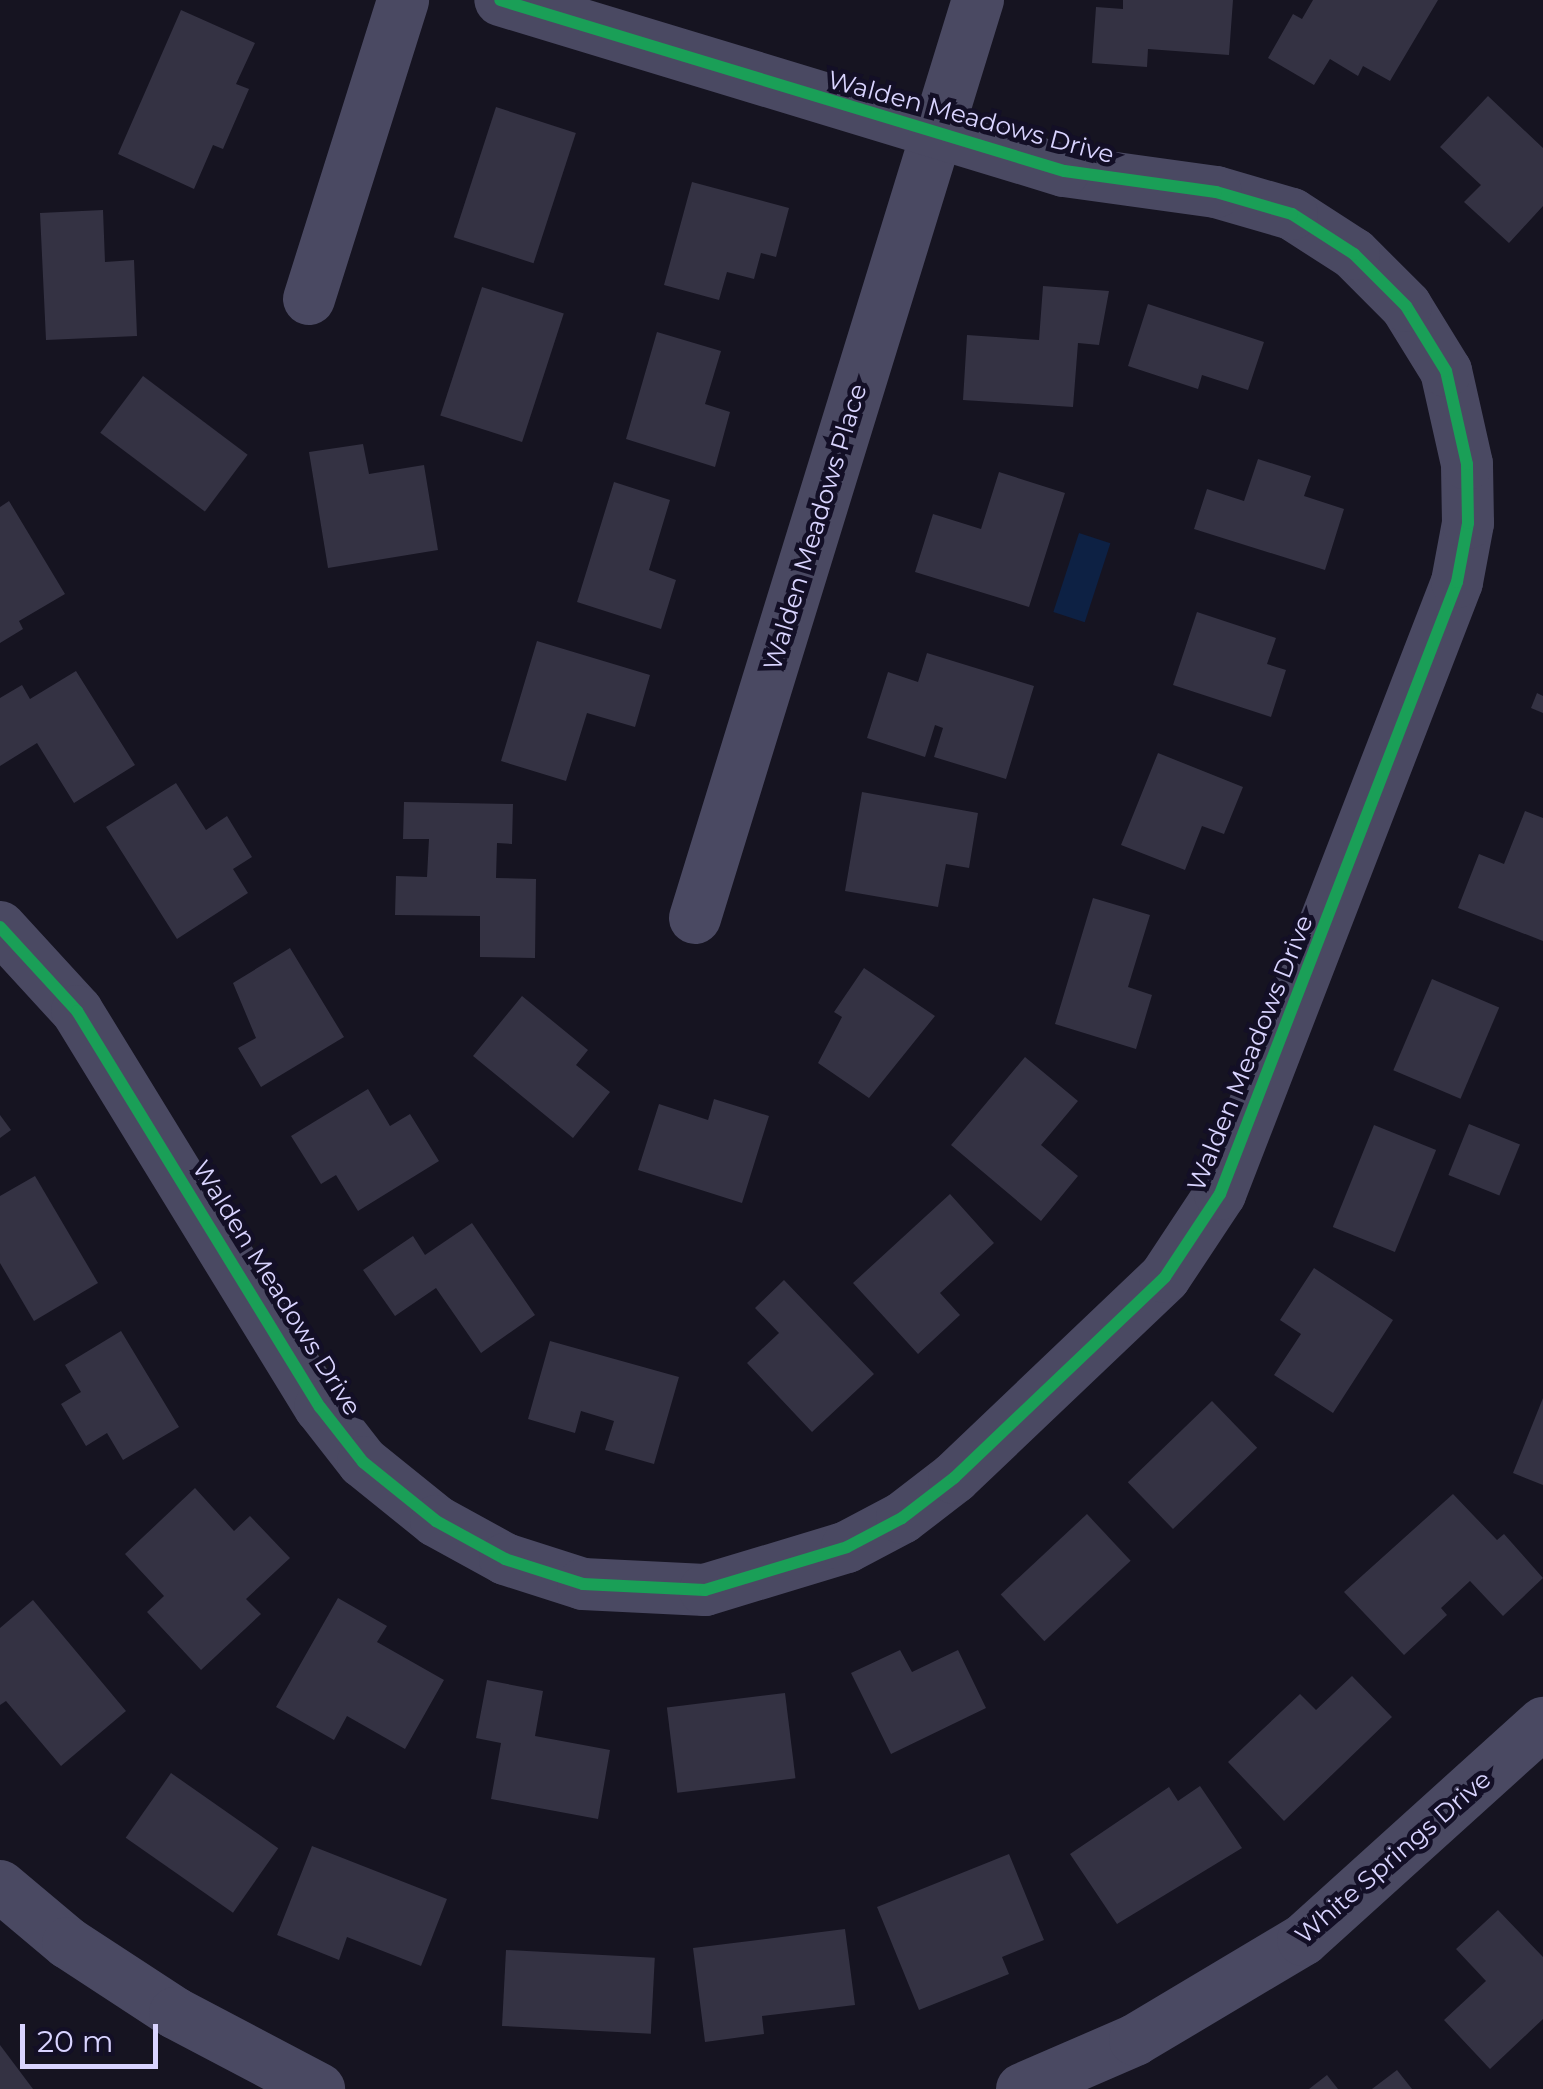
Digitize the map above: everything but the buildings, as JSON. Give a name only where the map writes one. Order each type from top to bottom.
[{"type":"street","points":[[308,298],[403,0]]},
{"type":"street","name":"Walden Meadows Drive","points":[[0,927],[78,1011],[132,1092],[320,1407],[363,1462],[436,1521],[505,1559],[583,1584],[705,1590],[847,1548],[954,1478],[1165,1277],[1220,1194],[1458,582],[1468,523],[1467,464],[1446,370],[1406,306],[1354,254],[1292,214],[1216,192],[1064,171],[936,136],[500,0]]},
{"type":"street","name":"Walden Meadows Place","points":[[695,918],[978,0]]},
{"type":"street","name":"White Springs Drive","points":[[1022,2089],[1136,2040],[1303,1940],[1543,1723]]},
{"type":"street","points":[[0,1886],[68,1944],[175,2014],[320,2089]]},
{"type":"water","points":[[1079,533],[1110,543],[1085,622],[1053,612]]},
{"type":"cycle path","points":[[0,927],[77,1011],[320,1407],[363,1462],[436,1521],[505,1559],[583,1584],[705,1590],[847,1547],[902,1518],[954,1478],[1165,1277],[1220,1194],[1457,582],[1468,523],[1467,464],[1446,371],[1406,306],[1354,254],[1292,214],[1216,192],[1064,171],[500,0]]}]
